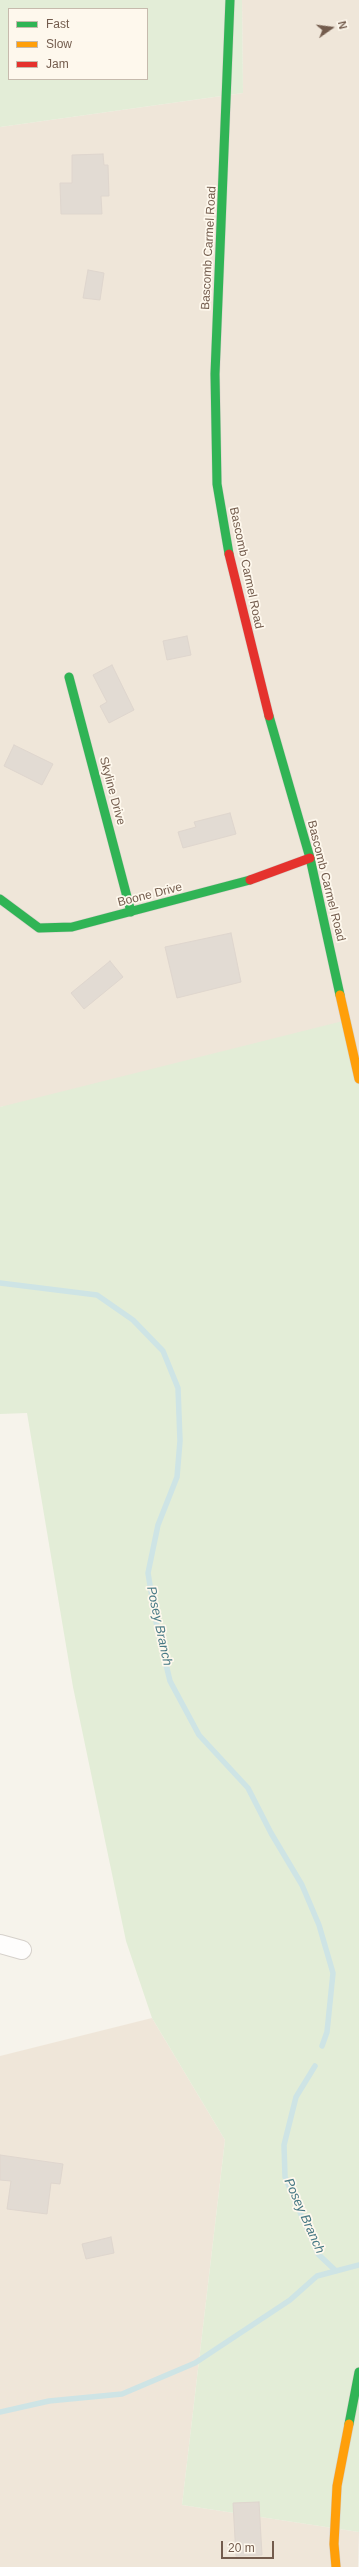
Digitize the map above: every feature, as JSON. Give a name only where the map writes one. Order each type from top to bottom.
[{"type":"street","name":"Bascomb Carmel Road","points":[[230,0],[215,374],[217,484],[224,532],[235,584],[286,776],[310,858],[359,1080]]},
{"type":"street","name":"Skyline Drive","points":[[69,677],[131,912]]},
{"type":"street","name":"Boone Drive","points":[[0,899],[39,928],[72,926],[234,886],[310,858]]},
{"type":"street","points":[[0,1944],[22,1950]]},
{"type":"street","points":[[336,2567],[334,2544],[337,2486],[359,2372]]},
{"type":"shaded area","points":[[242,0],[359,0],[359,1059],[0,1107],[0,127],[243,93]]},
{"type":"shaded area","points":[[152,2018],[225,2140],[182,2505],[359,2532],[358,2567],[0,2567],[0,2056]]},
{"type":"green space","points":[[0,0],[242,0],[243,93],[0,127]]},
{"type":"green space","points":[[351,1019],[359,1059],[359,2532],[182,2505],[225,2140],[152,2018],[126,1941],[73,1687],[27,1413],[0,1414],[0,1107]]},
{"type":"building","points":[[103,154],[104,165],[108,165],[109,196],[101,196],[102,214],[61,214],[60,183],[72,183],[72,155]]},
{"type":"building","points":[[88,270],[104,273],[100,300],[83,298]]},
{"type":"building","points":[[187,636],[191,655],[167,660],[163,641]]},
{"type":"building","points":[[112,665],[134,710],[109,723],[100,706],[107,702],[93,675]]},
{"type":"building","points":[[14,745],[53,764],[42,785],[4,766]]},
{"type":"building","points":[[230,813],[236,834],[183,848],[178,832],[196,827],[194,822]]},
{"type":"building","points":[[231,933],[241,982],[177,998],[165,947]]},
{"type":"building","points":[[110,961],[123,977],[84,1009],[71,993]]},
{"type":"building","points":[[0,2155],[63,2164],[60,2184],[51,2183],[47,2214],[7,2209],[11,2181],[0,2180]]},
{"type":"building","points":[[111,2237],[114,2253],[86,2259],[82,2244]]},
{"type":"building","points":[[259,2502],[262,2555],[236,2556],[233,2503]]},
{"type":"waterway","name":"Posey Branch","points":[[0,1283],[97,1295],[133,1320],[163,1351],[178,1388],[180,1441],[177,1477],[158,1525],[148,1573],[157,1627],[170,1681],[199,1735],[248,1788],[271,1833],[302,1885],[319,1925],[333,1973],[327,2032],[322,2046]]},
{"type":"waterway","name":"Posey Branch","points":[[315,2066],[296,2097],[284,2145],[285,2177],[318,2254],[336,2271]]},
{"type":"waterway","points":[[0,2412],[49,2401],[122,2394],[195,2363],[290,2300],[317,2276],[359,2265]]},
{"type":"traffic: fast","points":[[229,554],[217,484],[215,374],[230,0]]},
{"type":"traffic: fast","points":[[69,677],[131,912]]},
{"type":"traffic: fast","points":[[269,716],[310,858],[340,995]]},
{"type":"traffic: fast","points":[[0,899],[39,928],[72,927],[250,880]]},
{"type":"traffic: fast","points":[[349,2424],[359,2372]]},
{"type":"traffic: slow","points":[[340,995],[359,1079]]},
{"type":"traffic: slow","points":[[336,2567],[334,2544],[337,2486],[349,2424]]},
{"type":"traffic: jam","points":[[229,554],[269,716]]},
{"type":"traffic: jam","points":[[250,880],[310,858]]}]
